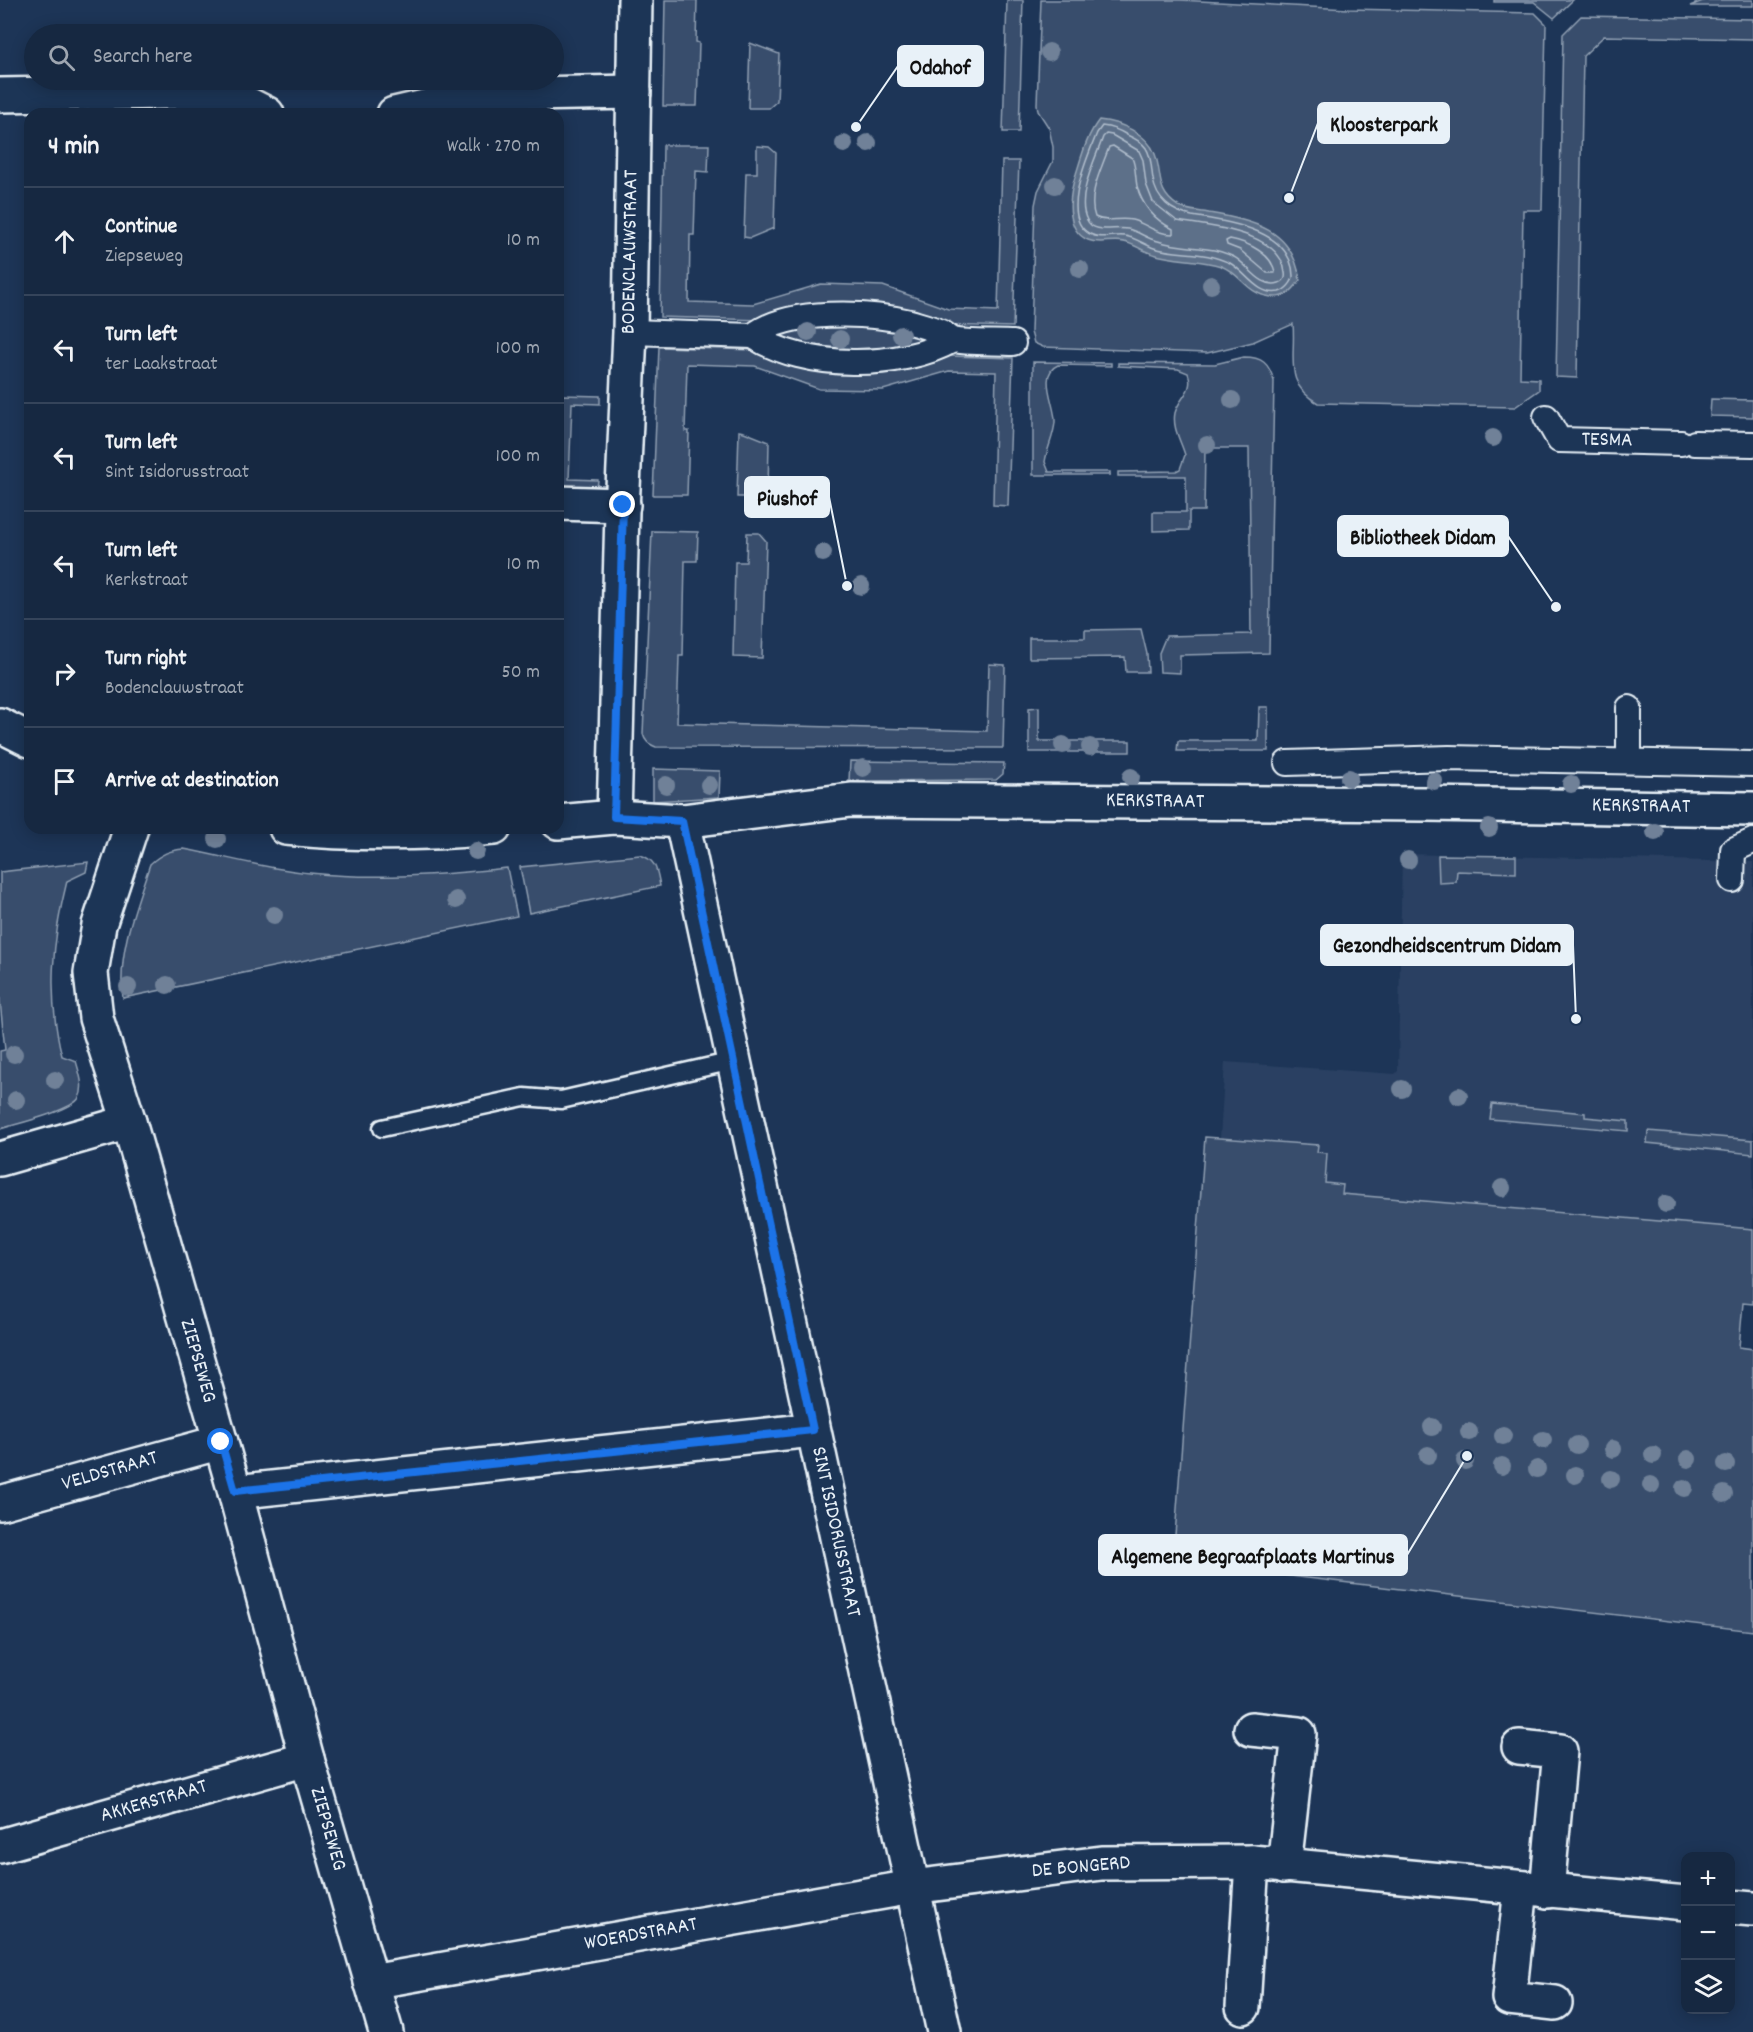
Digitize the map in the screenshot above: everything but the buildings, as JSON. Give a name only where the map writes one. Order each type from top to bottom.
[{"type":"street","name":"BODENCLAUWSTRAAT","points":[[614,817],[630,332],[635,0]]},
{"type":"street","points":[[0,95],[222,91],[255,108]]},
{"type":"street","points":[[420,108],[476,95],[634,92]]},
{"type":"street","points":[[753,336],[763,328],[793,320],[847,314],[879,316],[910,322],[941,332],[953,340],[1013,343]]},
{"type":"street","points":[[630,332],[753,336],[763,343],[801,356],[843,362],[882,361],[910,356],[940,347],[953,340]]},
{"type":"street","name":"TESMA","points":[[1546,417],[1559,440],[1753,444]]},
{"type":"street","points":[[564,503],[623,505]]},
{"type":"street","points":[[1629,708],[1629,760]]},
{"type":"street","points":[[0,725],[24,737]]},
{"type":"street","points":[[1287,763],[1449,758],[1753,764]]},
{"type":"street","name":"KERKSTRAAT","points":[[564,821],[614,817],[682,821],[850,800],[1753,809]]},
{"type":"street","name":"SINT ISIDORUSSTRAAT","points":[[682,821],[944,2032]]},
{"type":"street","name":"ZIEPSEWEG","points":[[129,834],[99,925],[92,973],[96,1018],[129,1122],[221,1442],[307,1759],[386,2032]]},
{"type":"street","points":[[1732,880],[1733,850],[1753,841]]},
{"type":"street","points":[[0,1159],[129,1122]]},
{"type":"street","points":[[235,1491],[813,1430]]},
{"type":"street","name":"VELDSTRAAT","points":[[0,1503],[221,1442]]},
{"type":"street","points":[[1251,1729],[1299,1734],[1284,1866]]},
{"type":"street","points":[[1520,1747],[1560,1750],[1534,1889],[1509,1998],[1555,2003]]},
{"type":"street","name":"AKKERSTRAAT","points":[[0,1846],[307,1759]]},
{"type":"street","points":[[1243,2007],[1252,1862]]},
{"type":"street","name":"DE BONGERD","points":[[912,1887],[1102,1863],[1252,1862],[1681,1903]]},
{"type":"street","name":"WOERDSTRAAT","points":[[371,1982],[912,1887]]},
{"type":"street","points":[[1735,1907],[1753,1909]]},
{"type":"lane","points":[[382,1128],[524,1097],[561,1100],[733,1061]]},
{"type":"shaded area","points":[[665,0],[697,0],[696,42],[699,43],[697,106],[663,106]]},
{"type":"shaded area","points":[[1007,0],[1023,0],[1019,132],[1003,132]]},
{"type":"shaded area","points":[[1041,0],[1180,0],[1348,9],[1535,13],[1546,24],[1542,210],[1523,210],[1520,378],[1539,379],[1539,390],[1515,407],[1318,403],[1307,396],[1296,378],[1293,358],[1293,324],[1253,342],[1207,353],[1043,347],[1034,343],[1031,332],[1035,205],[1038,191],[1053,161],[1049,128],[1038,111],[1037,104]]},
{"type":"shaded area","points":[[1494,0],[1573,0],[1554,18],[1534,2],[1494,2]]},
{"type":"shaded area","points":[[1705,0],[1753,0],[1753,6],[1690,6]]},
{"type":"shaded area","points":[[1581,16],[1753,19],[1753,39],[1604,36],[1583,56],[1577,378],[1556,377],[1563,34]]},
{"type":"shaded area","points":[[750,43],[779,54],[777,101],[769,108],[748,108]]},
{"type":"shaded area","points":[[663,145],[709,145],[708,172],[696,171],[694,235],[690,235],[689,302],[753,304],[821,284],[883,286],[948,309],[998,311],[1002,161],[1019,161],[1013,327],[660,317]]},
{"type":"shaded area","points":[[757,146],[769,147],[776,153],[774,228],[750,238],[744,237],[746,173],[757,173]]},
{"type":"shaded area","points":[[876,323],[940,339],[909,347],[834,353],[766,335],[795,327]]},
{"type":"shaded area","points":[[659,347],[1013,358],[1008,506],[993,505],[996,372],[949,371],[883,390],[819,389],[755,366],[687,364],[685,431],[689,431],[687,495],[653,495]]},
{"type":"shaded area","points":[[1244,357],[1256,358],[1264,362],[1274,381],[1269,653],[1180,655],[1180,673],[1160,672],[1159,653],[1166,636],[1251,634],[1249,448],[1205,448],[1204,511],[1189,511],[1189,530],[1153,531],[1153,512],[1186,512],[1186,476],[1118,476],[1118,472],[1176,471],[1180,469],[1185,455],[1174,419],[1177,407],[1188,389],[1190,379],[1188,373],[1178,369],[1118,366],[1118,363],[1215,364]]},
{"type":"shaded area","points":[[1033,362],[1111,363],[1111,366],[1058,365],[1052,369],[1048,383],[1055,422],[1045,462],[1049,472],[1110,472],[1110,475],[1033,475]]},
{"type":"shaded area","points":[[564,395],[600,396],[600,404],[572,403],[569,479],[598,480],[597,488],[564,487]]},
{"type":"shaded area","points":[[1711,399],[1753,400],[1753,417],[1710,416]]},
{"type":"shaded area","points":[[739,431],[769,442],[768,489],[760,497],[737,497]]},
{"type":"shaded area","points":[[652,531],[698,532],[697,561],[685,561],[683,656],[679,656],[677,723],[987,731],[989,664],[1005,665],[1003,748],[656,747],[649,744],[643,734]]},
{"type":"shaded area","points":[[747,533],[759,533],[766,541],[762,658],[733,657],[735,562],[746,562]]},
{"type":"shaded area","points":[[1141,629],[1147,654],[1148,672],[1126,672],[1125,657],[1029,658],[1029,638],[1085,638],[1085,630]]},
{"type":"shaded area","points":[[1039,707],[1039,741],[1130,741],[1130,752],[1029,752],[1029,708]]},
{"type":"shaded area","points":[[1259,707],[1268,707],[1268,751],[1177,751],[1178,741],[1258,741]]},
{"type":"shaded area","points":[[850,761],[1004,763],[1003,774],[996,780],[849,781]]},
{"type":"shaded area","points":[[653,769],[720,771],[719,797],[653,801]]},
{"type":"shaded area","points":[[184,849],[278,869],[335,875],[409,876],[507,868],[517,916],[123,998],[125,947],[150,864],[166,853]]},
{"type":"shaded area","points":[[1402,854],[1753,862],[1753,1229],[1341,1194],[1324,1183],[1327,1153],[1317,1152],[1317,1145],[1220,1138],[1225,1062],[1395,1074],[1398,1071]]},
{"type":"shaded area","points":[[640,855],[653,863],[660,886],[529,913],[520,867]]},
{"type":"shaded area","points":[[1438,855],[1516,856],[1516,873],[1457,871],[1456,882],[1439,883]]},
{"type":"shaded area","points":[[88,862],[86,872],[67,881],[58,925],[53,969],[57,1034],[62,1056],[76,1061],[81,1080],[81,1094],[74,1103],[66,1108],[0,1129],[0,1051],[5,1050],[0,1001],[0,872]]},
{"type":"shaded area","points":[[1492,1104],[1585,1113],[1585,1117],[1628,1121],[1628,1131],[1490,1119]]},
{"type":"shaded area","points":[[1648,1131],[1753,1140],[1753,1154],[1647,1143]]},
{"type":"shaded area","points":[[1205,1137],[1318,1145],[1317,1152],[1327,1153],[1325,1183],[1343,1185],[1342,1194],[1753,1229],[1753,1304],[1743,1303],[1739,1347],[1753,1349],[1753,1631],[1173,1562]]},
{"type":"water","points":[[1099,120],[1124,126],[1146,140],[1155,154],[1166,195],[1181,208],[1256,224],[1280,238],[1296,263],[1300,280],[1294,288],[1280,296],[1262,295],[1221,266],[1149,253],[1124,242],[1092,241],[1080,235],[1072,220],[1070,201],[1085,146]]},
{"type":"place","name":"Odahof","points":[[856,127]]},
{"type":"place","name":"Kloosterpark","points":[[1289,198]]},
{"type":"place","name":"Piushof","points":[[847,586]]},
{"type":"place","name":"Bibliotheek Didam","points":[[1556,607]]},
{"type":"place","name":"Gezondheidscentrum Didam","points":[[1576,1019]]},
{"type":"place","name":"Algemene Begraafplaats Martinus","points":[[1467,1456]]},
{"type":"route","points":[[221,1442],[235,1491],[813,1430],[682,821],[614,817],[623,505]]}]
